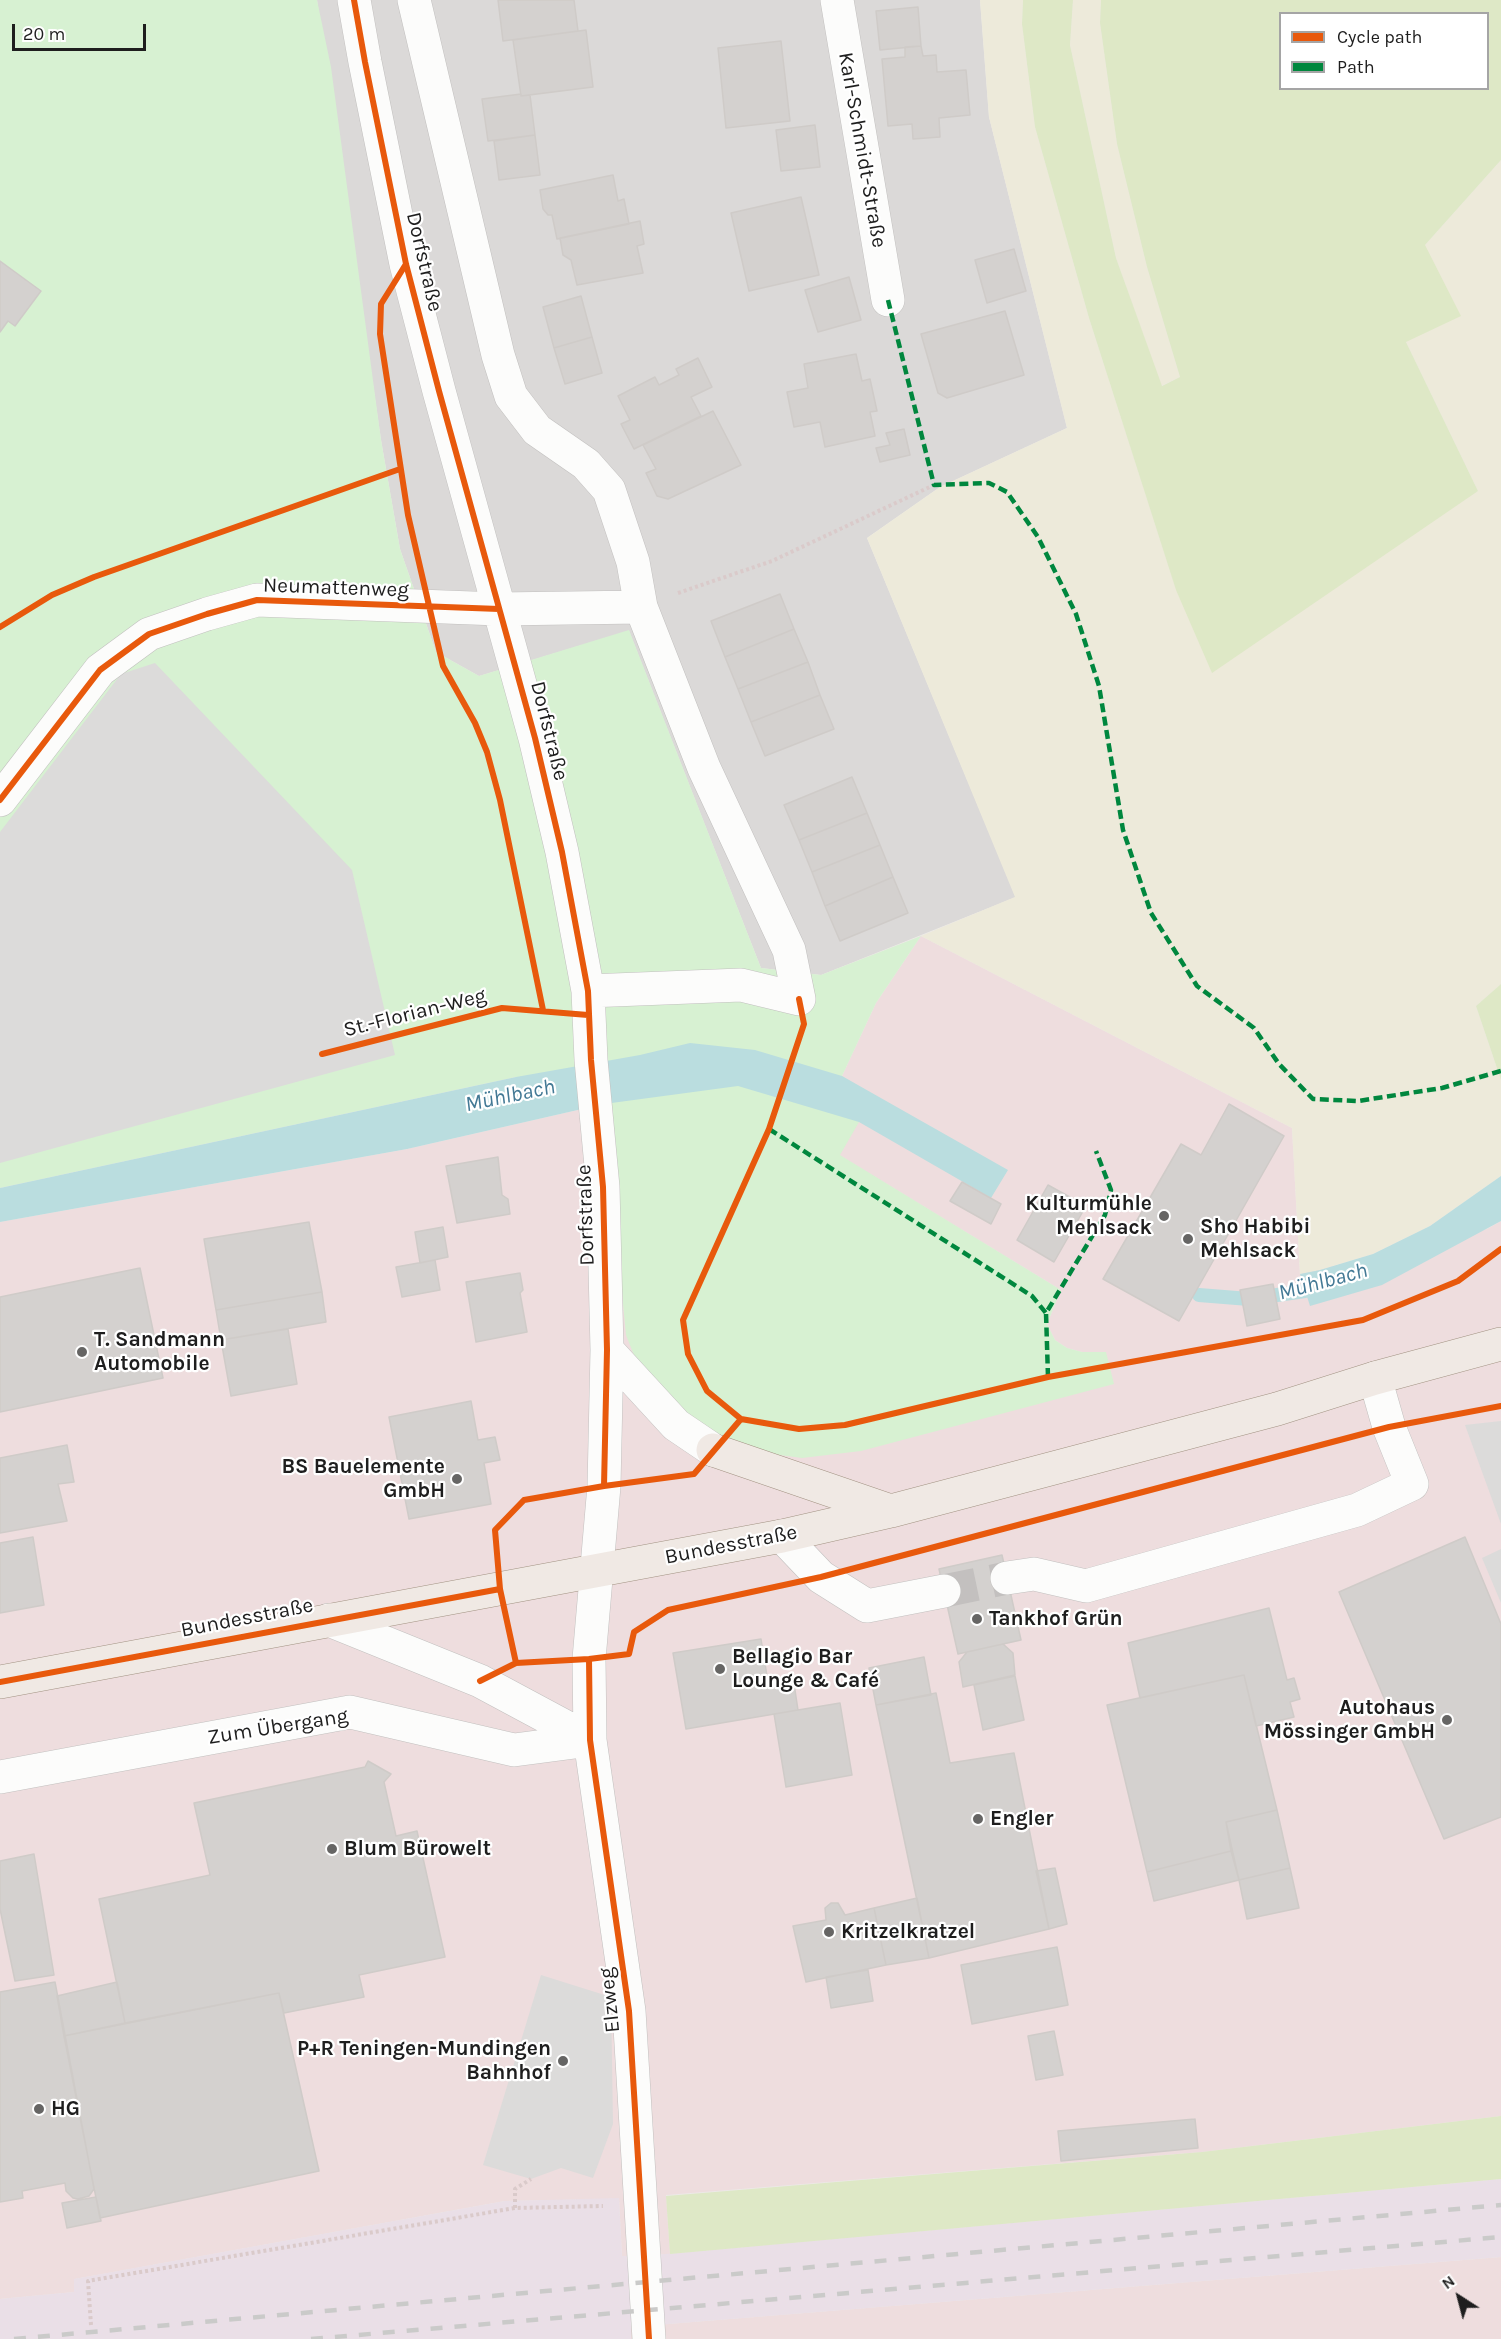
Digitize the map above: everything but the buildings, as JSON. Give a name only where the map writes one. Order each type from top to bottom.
[{"type":"main road","name":"Bundesstraße","points":[[0,1682],[782,1536],[891,1511],[1277,1409],[1375,1378],[1501,1344]]},
{"type":"main road","points":[[713,1450],[891,1511]]},
{"type":"street","name":"Dorfstraße","points":[[354,0],[406,264],[535,738],[562,852],[588,991],[591,1060],[603,1187],[607,1350],[604,1486],[597,1570]]},
{"type":"street","points":[[414,0],[498,355],[511,396],[537,430],[586,464],[609,490],[633,562],[640,606],[704,768],[789,950],[799,999],[741,985],[588,991]]},
{"type":"street","name":"Karl-Schmidt-Straße","points":[[837,0],[873,223],[888,300]]},
{"type":"street","name":"Neumattenweg","points":[[0,800],[100,670],[149,634],[207,614],[257,600],[499,609],[640,606]]},
{"type":"street","points":[[607,1350],[676,1425],[713,1450]]},
{"type":"street","points":[[1007,1578],[1034,1574],[1086,1586],[1357,1510],[1412,1484],[1389,1427],[1375,1378]]},
{"type":"street","points":[[782,1536],[821,1577],[867,1606],[944,1591]]},
{"type":"street","name":"Elzweg","points":[[597,1570],[588,1659],[590,1740],[629,2011],[649,2339]]},
{"type":"street","points":[[329,1620],[480,1681],[590,1740]]},
{"type":"street","name":"Zum Übergang","points":[[0,1777],[350,1712],[514,1750],[590,1740]]},
{"type":"path","points":[[640,606],[772,561],[934,485]]},
{"type":"path","points":[[515,2208],[515,2189],[531,2179]]},
{"type":"path","points":[[91,2325],[88,2281],[515,2208],[640,2205]]},
{"type":"shaded area","points":[[317,0],[980,0],[989,117],[1067,428],[940,487],[867,538],[1016,897],[821,975],[761,968],[629,631],[479,676],[436,652],[400,549],[381,440]]},
{"type":"shaded area","points":[[980,0],[1023,0],[1022,24],[1035,127],[1089,318],[1176,589],[1478,491],[1406,342],[1425,245],[1501,160],[1501,984],[1476,1006],[1501,1080],[1501,1176],[1430,1226],[1373,1254],[1320,1270],[1300,1274],[1292,1128],[921,936],[1015,897],[867,538],[940,487],[1067,428],[989,117]]},
{"type":"shaded area","points":[[1073,0],[1101,0],[1100,23],[1117,144],[1147,267],[1180,377],[1161,386],[1116,258],[1070,45]]},
{"type":"shaded area","points":[[155,663],[352,870],[395,1055],[0,1163],[0,832],[121,674]]},
{"type":"shaded area","points":[[921,936],[1292,1128],[1300,1274],[1487,1229],[1501,1221],[1501,2116],[1202,2152],[666,2195],[670,2254],[622,2257],[619,2199],[505,2201],[75,2279],[75,2292],[0,2299],[0,1222],[407,1149],[604,1104],[641,1373],[1106,1352],[1082,1352],[1067,1348],[1055,1340],[1047,1324],[1061,1290],[839,1155],[842,1076],[876,1003]]},
{"type":"shaded area","points":[[1501,1421],[1501,1524],[1465,1425]]},
{"type":"shaded area","points":[[1501,1549],[1501,1603],[1482,1558]]},
{"type":"shaded area","name":"P+R Teningen-Mundingen Bahnhof","points":[[541,1975],[611,1997],[613,2124],[593,2178],[561,2168],[531,2179],[483,2165]]},
{"type":"shaded area","points":[[1501,2179],[1501,2257],[631,2327],[631,2339],[0,2339],[0,2299],[74,2292],[74,2279],[505,2201],[619,2198],[622,2256],[643,2256]]},
{"type":"shaded area","points":[[1501,2257],[1501,2339],[631,2339],[630,2327]]},
{"type":"green space","points":[[0,0],[317,0],[331,67],[381,440],[400,549],[436,652],[479,676],[629,630],[761,968],[821,975],[921,936],[876,1003],[842,1076],[874,1096],[840,1155],[1061,1290],[1047,1324],[1055,1340],[1067,1348],[1082,1352],[1106,1352],[1114,1384],[861,1451],[802,1458],[742,1450],[699,1430],[641,1373],[626,1335],[604,1104],[516,1077],[0,1188]]},
{"type":"green space","points":[[1023,0],[1073,0],[1070,45],[1116,258],[1162,386],[1180,377],[1147,267],[1117,144],[1100,23],[1101,0],[1501,0],[1501,160],[1425,245],[1461,316],[1406,342],[1478,491],[1212,673],[1176,590],[1089,318],[1035,127],[1022,24]]},
{"type":"green space","points":[[1501,984],[1501,1080],[1476,1006]]},
{"type":"green space","points":[[1501,2116],[1501,2179],[670,2254],[666,2196],[1202,2152]]},
{"type":"water","points":[[690,1043],[755,1050],[842,1076],[1008,1170],[991,1198],[859,1122],[738,1086],[604,1104],[407,1149],[0,1222],[0,1188],[516,1077],[640,1055]]},
{"type":"water","points":[[1501,1176],[1501,1221],[1382,1285],[1310,1306],[1300,1274],[1373,1254],[1430,1226]]},
{"type":"waterway","name":"Mühlbach","points":[[1199,1295],[1249,1299],[1323,1287]]},
{"type":"tunnel","points":[[944,1591],[1007,1578]]},
{"type":"railway","points":[[14,2339],[1501,2205]]},
{"type":"railway","points":[[311,2339],[1501,2237]]},
{"type":"marked path","points":[[888,300],[934,485],[989,483],[1007,492],[1038,537],[1076,614],[1099,686],[1123,830],[1151,913],[1197,986],[1254,1028],[1279,1064],[1313,1099],[1358,1101],[1442,1088],[1501,1071]]},
{"type":"marked path","points":[[769,1129],[1032,1296],[1046,1313]]},
{"type":"marked path","points":[[1048,1377],[1046,1313],[1105,1215],[1111,1190],[1096,1151]]},
{"type":"cycle path","points":[[354,0],[406,264],[535,738],[562,852],[588,991],[591,1060],[603,1187],[607,1350],[604,1486]]},
{"type":"cycle path","points":[[406,264],[381,304],[380,334],[408,515],[443,666],[475,723],[487,752],[500,800],[543,1010]]},
{"type":"cycle path","points":[[0,627],[52,595],[94,577],[400,469]]},
{"type":"cycle path","points":[[0,800],[100,670],[149,634],[257,600],[499,609]]},
{"type":"cycle path","points":[[799,999],[804,1024],[769,1129],[683,1320],[688,1354],[707,1391],[741,1419],[799,1429],[845,1425],[1048,1377],[1363,1320],[1458,1281],[1501,1249]]},
{"type":"cycle path","name":"St.-Florian-Weg","points":[[322,1054],[502,1008],[588,1015]]},
{"type":"cycle path","points":[[480,1681],[516,1663],[589,1659],[629,1654],[634,1632],[668,1610],[821,1577],[1389,1427],[1501,1406]]},
{"type":"cycle path","points":[[516,1663],[500,1589],[495,1530],[524,1500],[694,1474],[741,1419]]},
{"type":"cycle path","points":[[0,1682],[500,1589]]},
{"type":"cycle path","points":[[589,1659],[590,1740],[629,2011],[649,2339]]},
{"type":"place","name":"Kulturmühle Mehlsack","points":[[1164,1216]]},
{"type":"place","name":"Sho Habibi Mehlsack","points":[[1188,1239]]},
{"type":"place","name":"T. Sandmann Automobile","points":[[82,1352]]},
{"type":"place","name":"BS Bauelemente GmbH","points":[[457,1479]]},
{"type":"place","name":"Tankhof Grün","points":[[977,1619]]},
{"type":"place","name":"Bellagio Bar Lounge & Café","points":[[720,1669]]},
{"type":"place","name":"Autohaus Mössinger GmbH","points":[[1447,1720]]},
{"type":"place","name":"Engler","points":[[978,1819]]},
{"type":"place","name":"Blum Bürowelt","points":[[332,1849]]},
{"type":"place","name":"Kritzelkratzel","points":[[829,1932]]},
{"type":"place","name":"P+R Teningen-Mundingen Bahnhof","points":[[563,2061]]},
{"type":"place","name":"HG","points":[[39,2109]]}]
